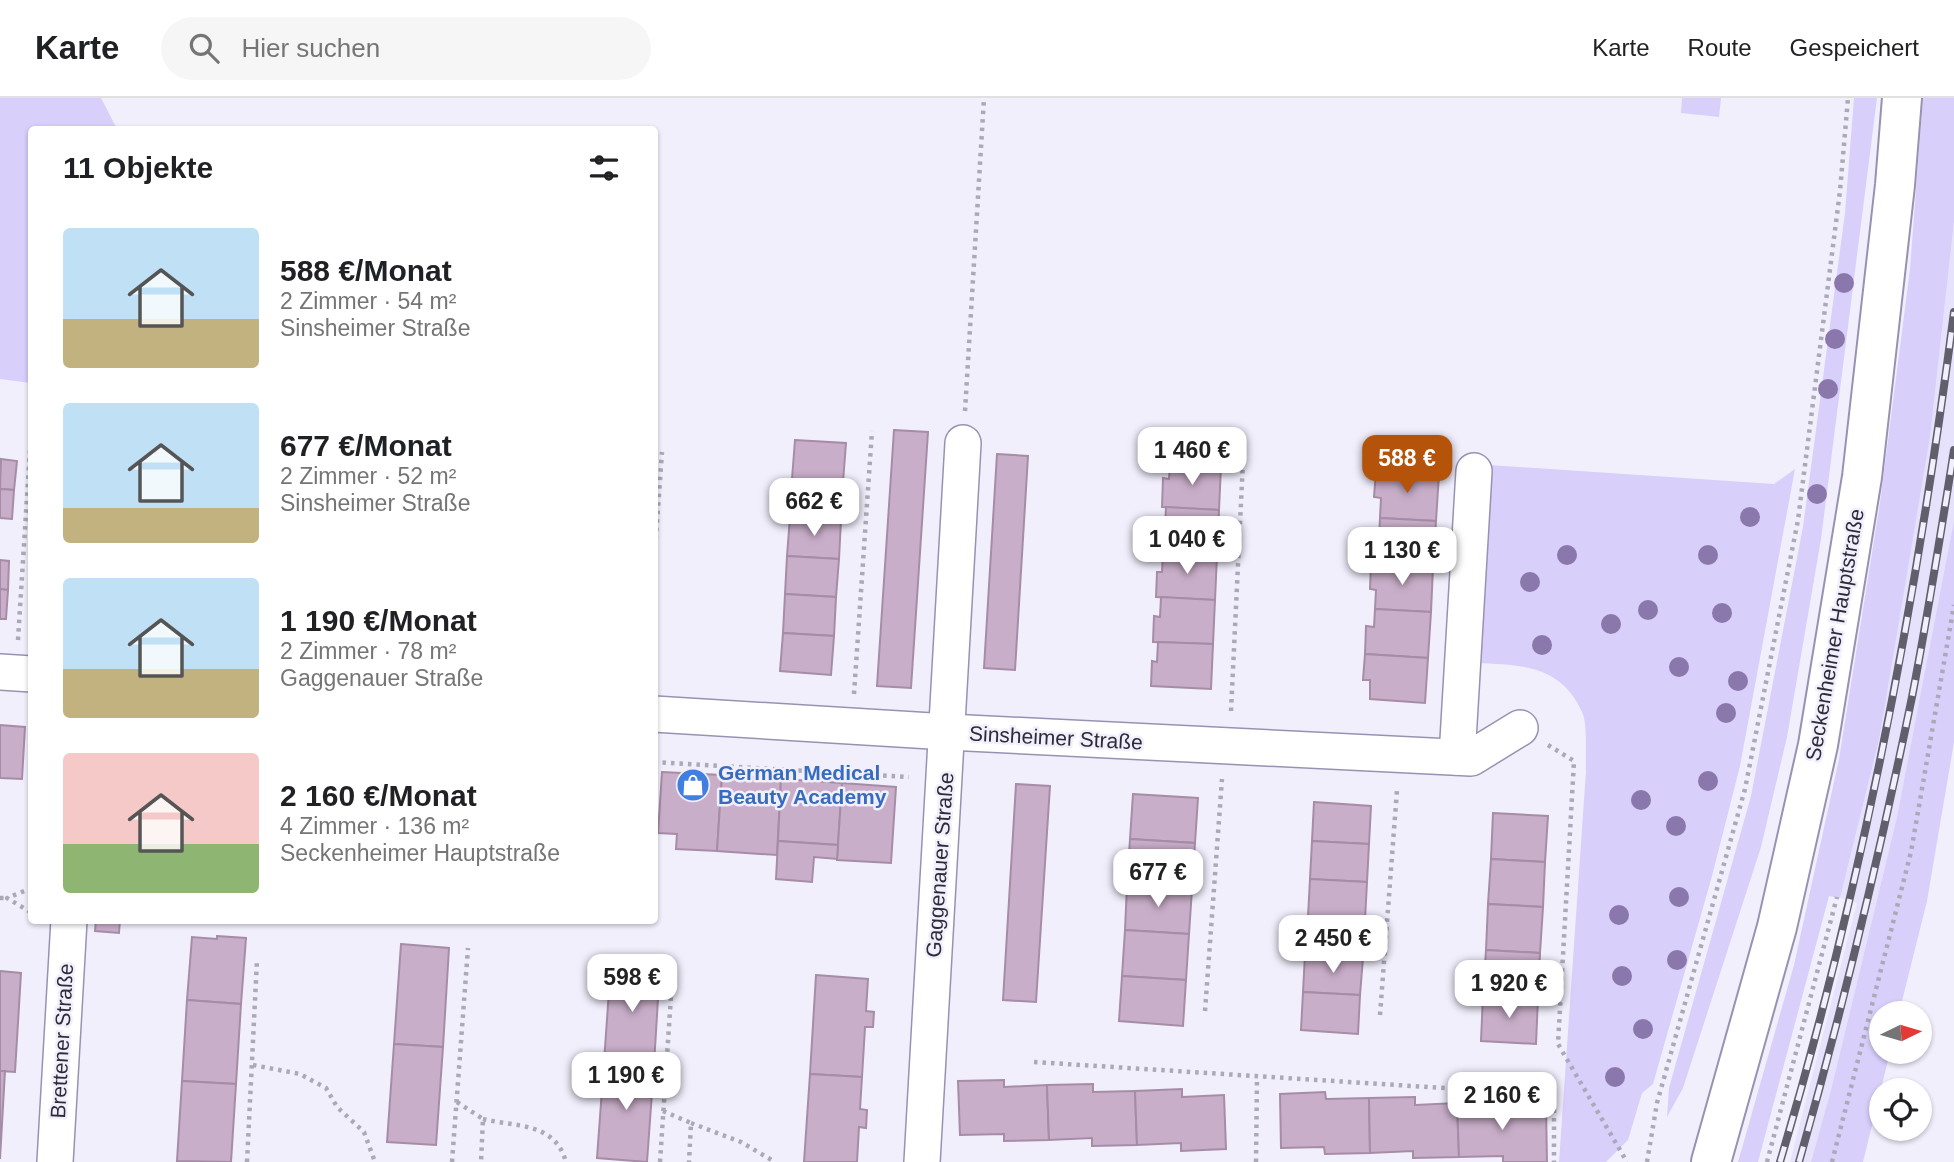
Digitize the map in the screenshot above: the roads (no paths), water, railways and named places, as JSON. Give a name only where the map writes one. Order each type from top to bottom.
[{"type":"main road","name":"Seckenheimer Hauptstraße","points":[[1711,1162],[1777,927],[1818,745],[1862,477],[1895,186],[1902,98]]},
{"type":"street","name":"Gaggenauer Straße","points":[[922,1162],[963,443]]},
{"type":"street","points":[[1457,757],[1474,471]]},
{"type":"street","name":"Sinsheimer Straße","points":[[658,714],[948,732],[1471,758],[1520,728]]},
{"type":"street","name":"Brettener Straße","points":[[55,1162],[69,924]]},
{"type":"railway","points":[[1780,1162],[1837,952],[1884,740],[1923,527],[1954,312]]},
{"type":"railway","points":[[1799,1162],[1846,988],[1900,755],[1954,450]]},
{"type":"place","name":"German Medical Beauty Academy","points":[[693,785]]}]
